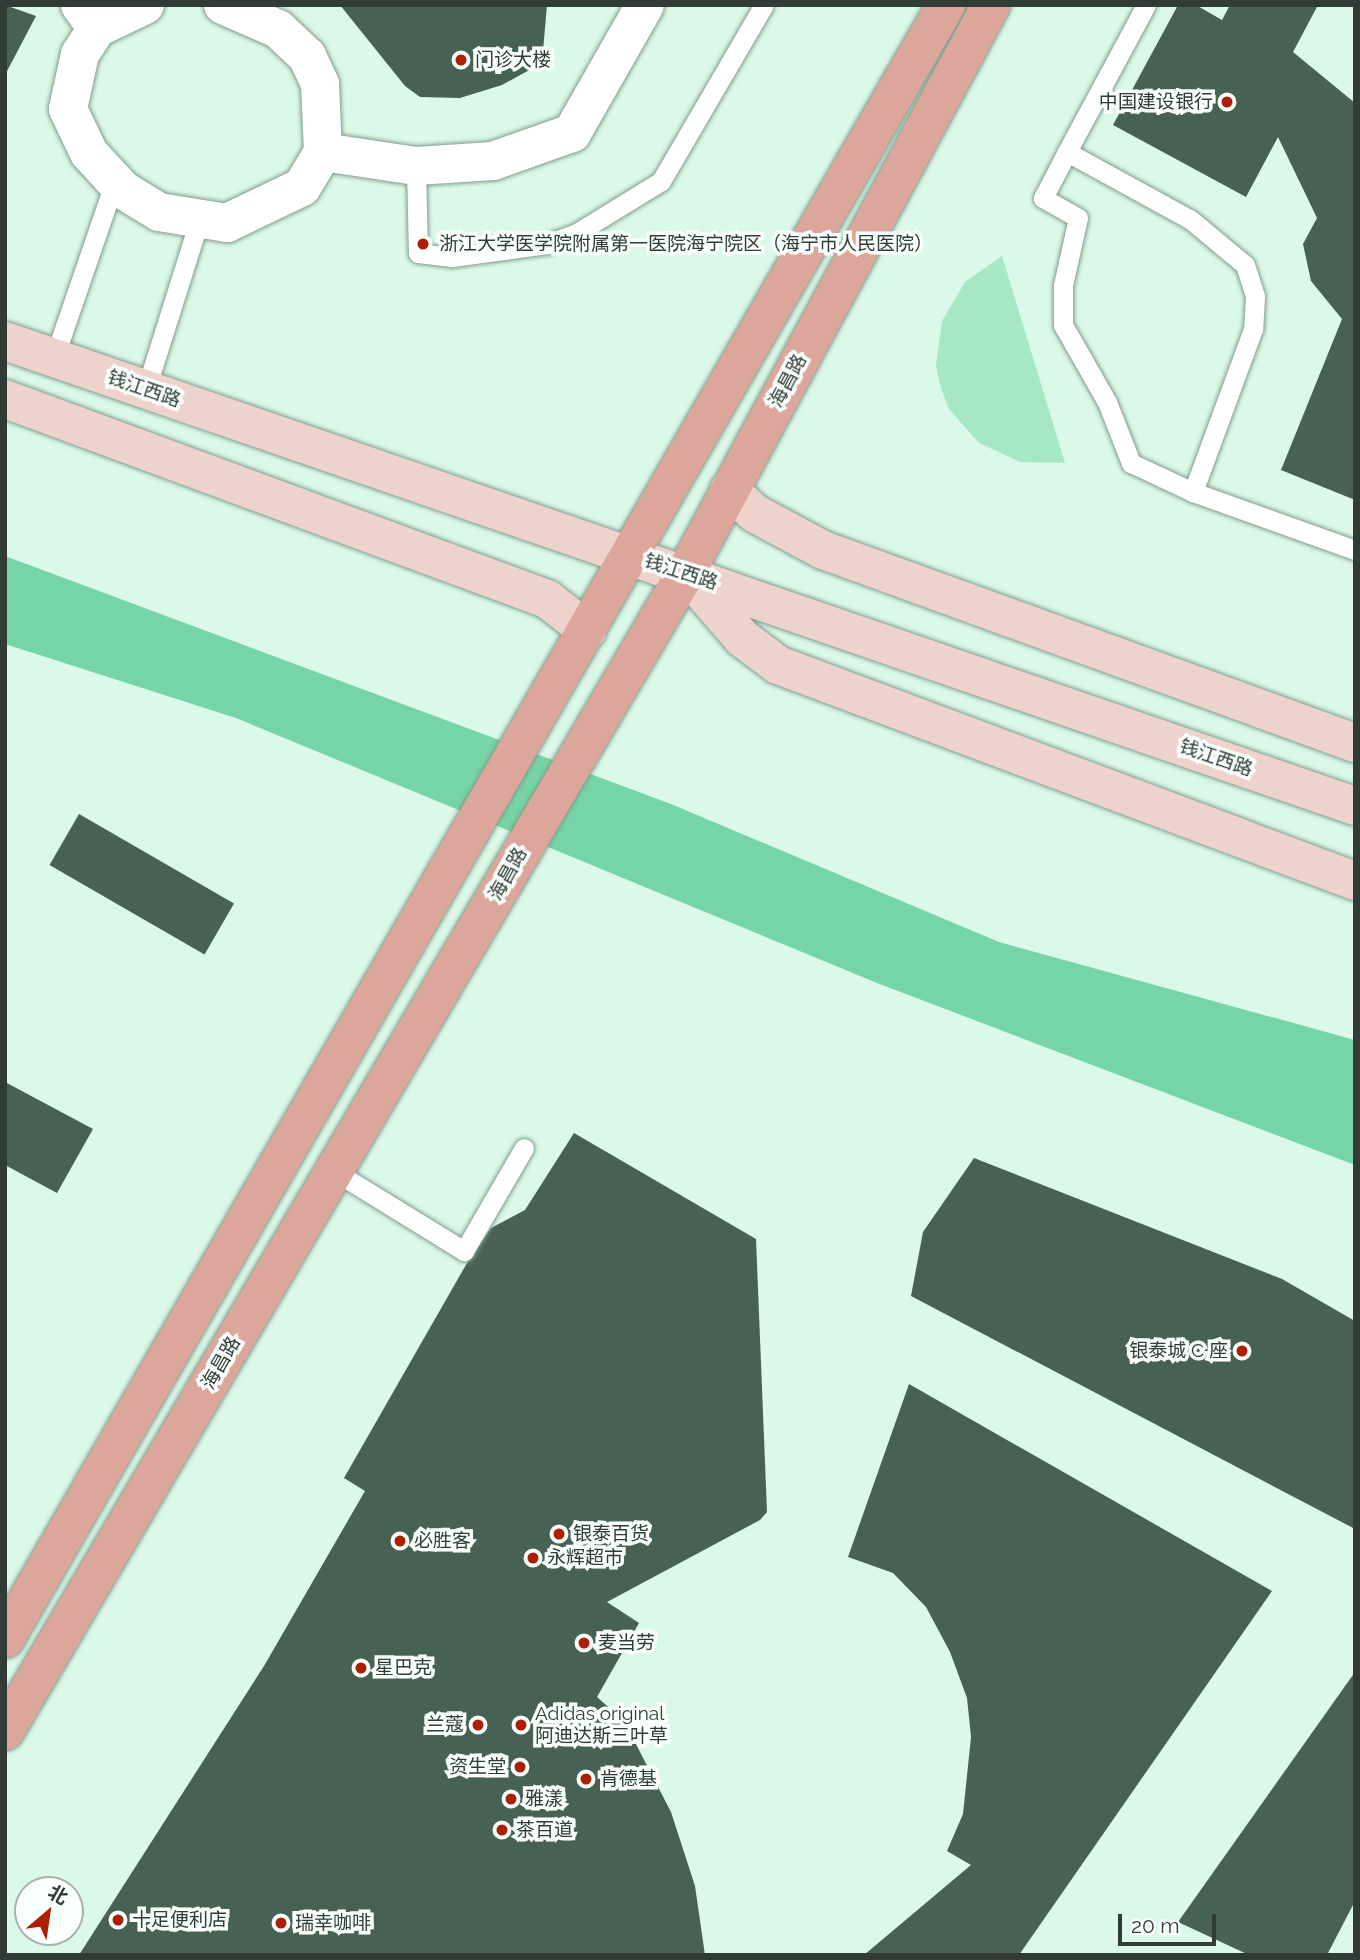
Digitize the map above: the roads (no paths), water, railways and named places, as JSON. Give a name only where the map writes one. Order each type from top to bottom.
[{"type":"main road","points":[[5,1639],[946,5]]},
{"type":"main road","name":"海昌路","points":[[5,1731],[502,885],[578,747],[686,572],[991,5]]},
{"type":"main road","name":"钱江西路","points":[[5,341],[686,572],[1355,806]]},
{"type":"main road","points":[[5,399],[547,599],[587,630]]},
{"type":"main road","points":[[729,490],[756,513],[823,550],[1317,734],[1355,743]]},
{"type":"main road","points":[[686,572],[742,638],[778,665],[1355,881]]},
{"type":"main road","points":[[1317,734],[1348,765],[1355,791]]},
{"type":"street","points":[[145,5],[88,17],[68,109],[89,153],[115,181],[159,212],[199,221],[227,223],[280,200],[302,187],[323,152],[320,84],[307,56],[278,29],[223,5]]},
{"type":"street","points":[[323,152],[416,166],[492,161],[572,133],[645,5]]},
{"type":"lane","points":[[416,166],[418,253],[452,257],[547,244],[575,234],[661,181],[764,5]]},
{"type":"lane","points":[[1146,5],[1043,198],[1079,218],[1063,285],[1063,325],[1107,402],[1131,463],[1193,492],[1355,550]]},
{"type":"lane","points":[[1068,152],[1191,220],[1245,265],[1255,296],[1253,329],[1193,492]]},
{"type":"lane","points":[[54,358],[115,181]]},
{"type":"lane","points":[[146,389],[199,221]]},
{"type":"lane","points":[[334,1171],[464,1251],[524,1148]]},
{"type":"place","name":"门诊大楼","points":[[461,60]]},
{"type":"place","name":"中国建设银行","points":[[1227,102]]},
{"type":"place","name":"浙江大学医学院附属第一医院海宁院区（海宁市人民医院）","points":[[423,244]]},
{"type":"place","name":"银泰城 C 座","points":[[1242,1351]]},
{"type":"place","name":"银泰百货","points":[[559,1534]]},
{"type":"place","name":"必胜客","points":[[400,1541]]},
{"type":"place","name":"永辉超市","points":[[533,1558]]},
{"type":"place","name":"麦当劳","points":[[584,1643]]},
{"type":"place","name":"星巴克","points":[[361,1668]]},
{"type":"place","name":"兰蔻","points":[[478,1725]]},
{"type":"place","name":"Adidas original 阿迪达斯三叶草","points":[[521,1725]]},
{"type":"place","name":"资生堂","points":[[520,1767]]},
{"type":"place","name":"肯德基","points":[[586,1779]]},
{"type":"place","name":"雅漾","points":[[511,1799]]},
{"type":"place","name":"茶百道","points":[[502,1830]]},
{"type":"place","name":"十足便利店","points":[[118,1920]]},
{"type":"place","name":"瑞幸咖啡","points":[[281,1923]]}]
